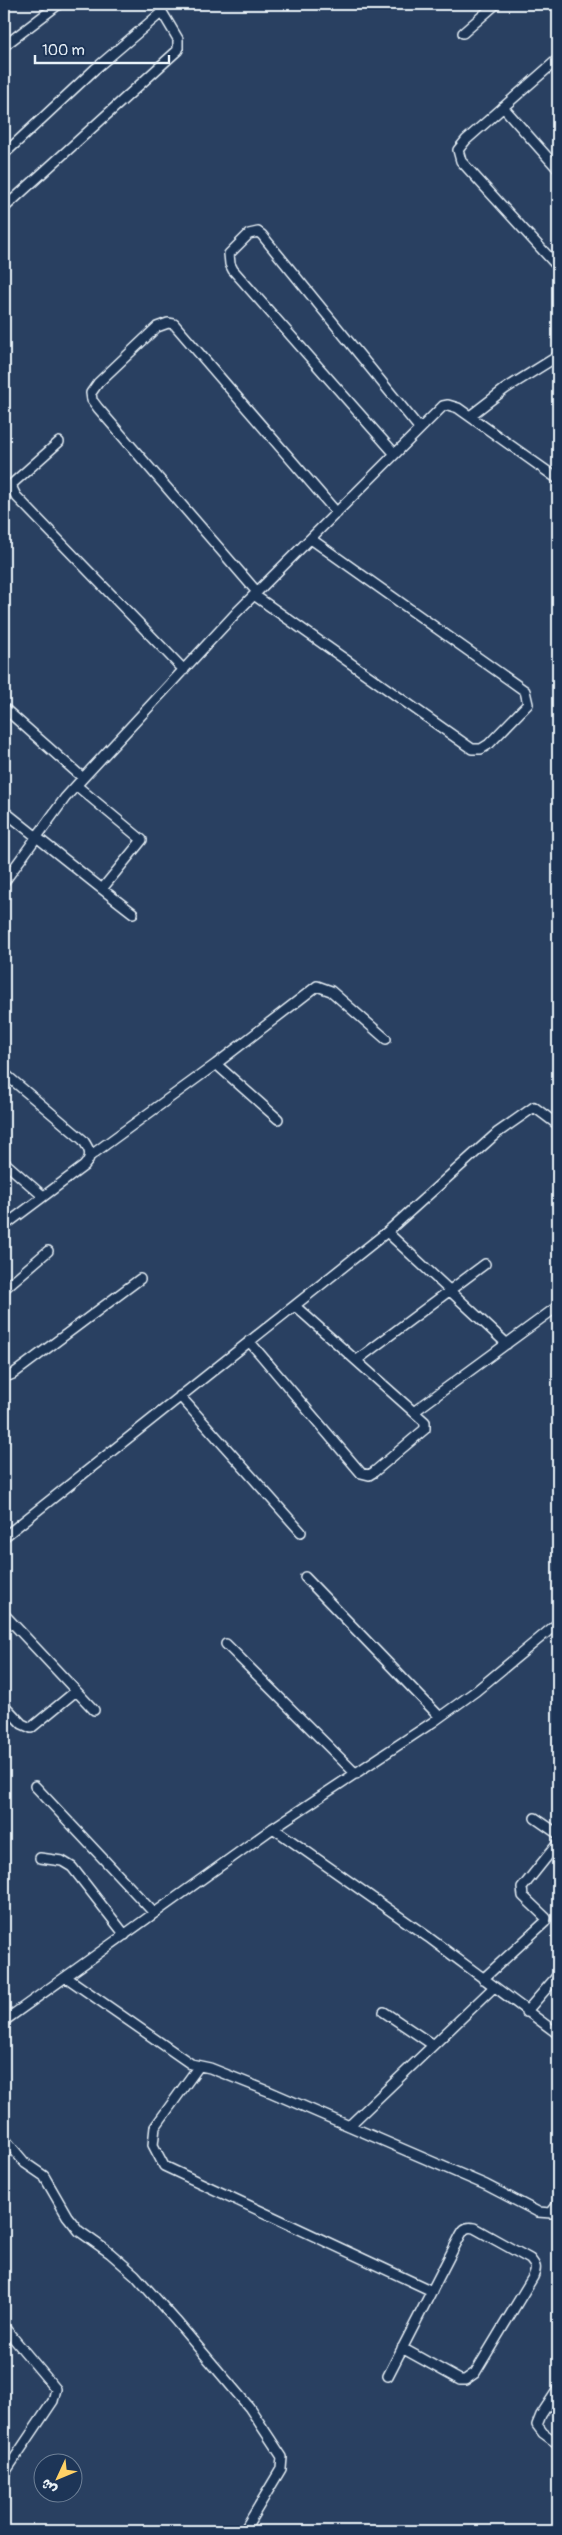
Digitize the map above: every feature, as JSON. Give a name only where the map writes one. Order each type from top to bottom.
[{"type":"street","points":[[4,46],[59,4]]},
{"type":"street","points":[[463,32],[496,4]]},
{"type":"street","points":[[4,154],[160,8],[178,39],[178,50],[4,208]]},
{"type":"street","points":[[557,61],[460,145],[458,150],[459,158],[558,266]]},
{"type":"street","points":[[503,107],[558,169]]},
{"type":"street","points":[[395,454],[233,270],[229,254],[249,234],[258,232],[262,236],[420,429]]},
{"type":"street","points":[[311,539],[525,691],[528,704],[489,744],[482,749],[472,749],[256,594],[98,408],[92,400],[91,393],[98,382],[157,327],[168,323],[174,324],[336,513]]},
{"type":"street","points":[[470,416],[505,389],[558,356]]},
{"type":"street","points":[[4,882],[83,778],[256,594],[443,406],[454,405],[558,479]]},
{"type":"street","points":[[60,442],[13,483],[12,488],[16,496],[184,670]]},
{"type":"street","points":[[4,708],[83,778]]},
{"type":"street","points":[[77,786],[142,840],[102,889]]},
{"type":"street","points":[[4,811],[133,913]]},
{"type":"street","points":[[4,1226],[84,1166],[90,1156],[216,1064],[317,986],[331,991],[386,1039]]},
{"type":"street","points":[[216,1064],[278,1119]]},
{"type":"street","points":[[4,1073],[82,1140],[90,1150],[90,1156]]},
{"type":"street","points":[[4,1537],[387,1232],[468,1157],[527,1110],[534,1107],[558,1125]]},
{"type":"street","points":[[4,1162],[43,1196]]},
{"type":"street","points":[[387,1232],[507,1344]]},
{"type":"street","points":[[4,1289],[48,1251]]},
{"type":"street","points":[[357,1360],[485,1264]]},
{"type":"street","points":[[4,1374],[13,1374],[140,1278]]},
{"type":"street","points":[[249,1342],[365,1475],[374,1472],[425,1429],[425,1422],[415,1411],[295,1306]]},
{"type":"street","points":[[415,1411],[554,1309]]},
{"type":"street","points":[[180,1396],[301,1532]]},
{"type":"street","points":[[305,1577],[440,1717]]},
{"type":"street","points":[[4,1614],[94,1710]]},
{"type":"street","points":[[4,2021],[273,1828],[440,1717],[558,1623]]},
{"type":"street","points":[[226,1644],[356,1774]]},
{"type":"street","points":[[4,1705],[22,1724],[31,1728],[76,1691]]},
{"type":"street","points":[[35,1786],[154,1914]]},
{"type":"street","points":[[535,1818],[558,1834]]},
{"type":"street","points":[[273,1828],[428,1937],[526,2012],[558,2034]]},
{"type":"street","points":[[483,1979],[545,1922],[546,1918],[542,1912],[523,1896],[522,1888],[558,1843]]},
{"type":"street","points":[[40,1858],[62,1861],[72,1867],[125,1935]]},
{"type":"street","points":[[526,2012],[558,1975]]},
{"type":"street","points":[[66,1977],[181,2058],[198,2066],[210,2068],[268,2091],[486,2185],[538,2212],[551,2213],[558,2204]]},
{"type":"street","points":[[349,2126],[494,1987]]},
{"type":"street","points":[[384,2012],[434,2045]]},
{"type":"street","points":[[198,2066],[155,2127],[153,2145],[157,2156],[164,2166],[432,2291]]},
{"type":"street","points":[[4,2138],[25,2163],[44,2176],[66,2216],[79,2230],[135,2275],[176,2321],[249,2407],[282,2457],[281,2470],[244,2531]]},
{"type":"street","points":[[388,2376],[402,2348],[463,2230],[468,2227],[530,2259],[536,2265],[533,2276],[475,2373],[470,2378],[460,2380],[402,2348]]},
{"type":"street","points":[[4,2327],[56,2389],[53,2401],[4,2474]]},
{"type":"street","points":[[558,2390],[541,2415],[537,2425],[543,2433],[558,2444]]}]
